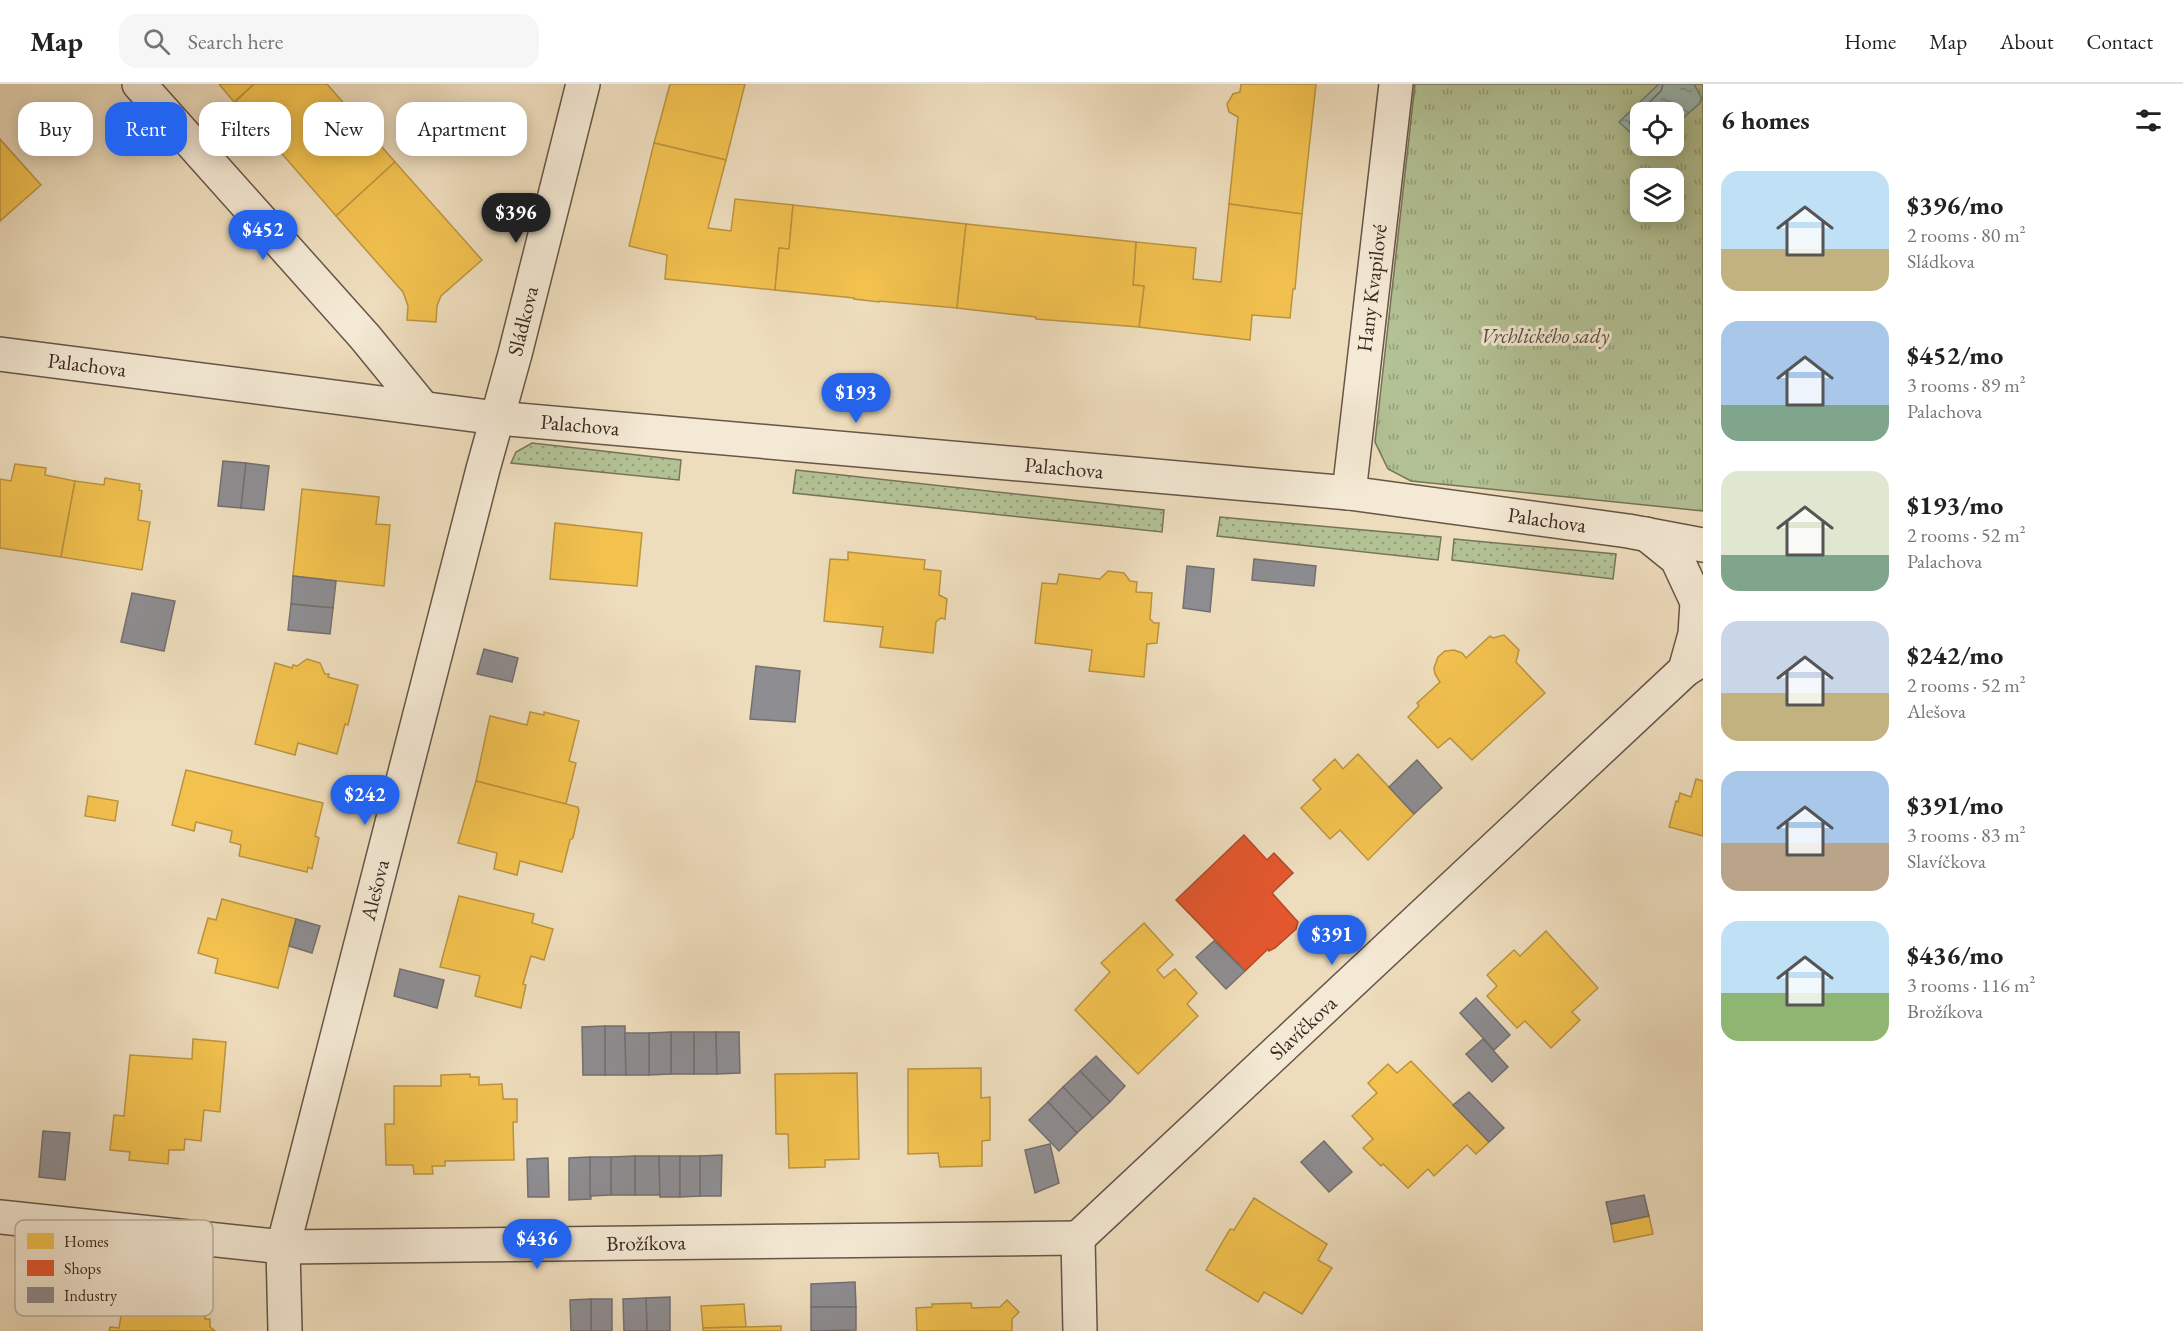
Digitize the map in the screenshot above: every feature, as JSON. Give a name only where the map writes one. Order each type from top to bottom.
[{"type":"street","points":[[139,84],[364,337],[423,408]]},
{"type":"street","name":"Sládkova","points":[[497,418],[583,84]]},
{"type":"street","name":"Hany Kvapilové","points":[[1348,493],[1396,84]]},
{"type":"street","name":"Palachova","points":[[0,354],[497,418],[1348,493],[1645,533],[1703,545]]},
{"type":"street","name":"Alešova","points":[[285,1331],[283,1247],[497,418]]},
{"type":"street","points":[[1645,533],[1677,559],[1697,602],[1694,665]]},
{"type":"street","name":"Slavíčkova","points":[[1078,1238],[1694,665]]},
{"type":"street","name":"Brožíkova","points":[[0,1217],[28,1220]]},
{"type":"street","points":[[1078,1238],[1080,1331]]},
{"type":"street","name":"Brožíkova","points":[[213,1240],[283,1247],[1078,1238]]},
{"type":"green space","name":"Vrchlického sady","points":[[1415,84],[1703,84],[1703,511],[1411,481],[1388,469],[1375,442]]},
{"type":"green space","points":[[532,443],[681,460],[679,480],[511,463],[516,452]]},
{"type":"green space","points":[[796,470],[1164,510],[1162,532],[793,493]]},
{"type":"green space","points":[[1220,517],[1441,537],[1438,560],[1217,536]]},
{"type":"green space","points":[[1454,539],[1616,554],[1613,579],[1452,560]]},
{"type":"water","points":[[1659,84],[1694,84],[1702,99],[1684,117],[1684,102],[1640,102]]},
{"type":"water","points":[[1630,112],[1630,132],[1619,122]]},
{"type":"building: Homes","points":[[219,84],[254,84],[234,102]]},
{"type":"building: Homes","points":[[254,84],[327,84],[343,102],[303,102],[303,156],[384,156],[384,149],[395,162],[336,216],[284,156],[291,156],[291,102],[236,101]]},
{"type":"building: Homes","points":[[670,84],[745,84],[726,160],[654,143]]},
{"type":"building: Homes","points":[[1241,84],[1316,84],[1302,214],[1229,204],[1238,117],[1229,112],[1227,104],[1233,94],[1240,92]]},
{"type":"building: Homes","points":[[0,139],[41,185],[0,221]]},
{"type":"building: Homes","points":[[654,143],[726,160],[708,228],[731,231],[735,199],[793,205],[789,249],[779,248],[775,290],[665,279],[667,255],[629,246]]},
{"type":"building: Homes","points":[[395,162],[482,260],[441,296],[437,306],[436,322],[407,320],[408,306],[403,292],[336,216]]},
{"type":"building: Homes","points":[[1229,204],[1302,214],[1290,318],[1252,315],[1250,340],[1139,327],[1144,286],[1133,285],[1136,242],[1196,248],[1193,279],[1221,282]]},
{"type":"building: Homes","points":[[793,205],[966,224],[957,308],[775,290],[779,248],[789,249]]},
{"type":"building: Homes","points":[[966,224],[1136,242],[1133,285],[1144,286],[1139,327],[1036,319],[1036,317],[957,308]]},
{"type":"building: Homes","points":[[15,464],[46,468],[45,475],[75,481],[61,557],[0,548],[0,479],[11,481]]},
{"type":"building: Homes","points":[[105,478],[140,484],[139,490],[142,491],[138,520],[150,522],[142,570],[61,557],[75,481],[104,485]]},
{"type":"building: Homes","points":[[302,489],[379,497],[376,524],[390,525],[384,586],[293,576]]},
{"type":"building: Homes","points":[[555,523],[642,533],[637,586],[550,579]]},
{"type":"building: Homes","points":[[848,552],[925,560],[924,569],[941,571],[939,595],[947,599],[945,619],[941,618],[936,622],[933,653],[880,647],[883,627],[824,621],[830,559],[848,560]]},
{"type":"building: Homes","points":[[1108,571],[1124,573],[1130,581],[1137,582],[1136,592],[1152,593],[1150,619],[1154,623],[1159,623],[1157,643],[1147,644],[1144,677],[1089,671],[1092,650],[1035,643],[1042,583],[1057,584],[1059,574],[1100,579]]},
{"type":"building: Homes","points":[[1504,635],[1519,650],[1516,662],[1545,693],[1472,760],[1450,738],[1438,748],[1408,717],[1419,706],[1417,703],[1440,682],[1434,668],[1438,657],[1445,651],[1454,650],[1462,653],[1466,658],[1490,636],[1493,638]]},
{"type":"building: Homes","points":[[307,659],[320,663],[325,674],[329,674],[328,677],[358,685],[348,725],[345,724],[337,754],[298,743],[295,755],[255,744],[275,663],[292,668],[293,665],[297,666]]},
{"type":"building: Homes","points":[[530,712],[544,715],[544,712],[579,721],[569,761],[576,763],[566,804],[476,781],[490,716],[527,725]]},
{"type":"building: Homes","points":[[1358,754],[1414,814],[1368,860],[1340,830],[1330,839],[1301,808],[1321,789],[1313,780],[1335,759],[1343,769]]},
{"type":"building: Homes","points":[[186,770],[323,803],[315,836],[319,838],[312,869],[308,867],[307,872],[239,856],[241,845],[230,842],[232,831],[196,822],[194,831],[172,825]]},
{"type":"building: Homes","points":[[1696,779],[1703,781],[1703,836],[1669,827],[1680,793],[1691,797]]},
{"type":"building: Homes","points":[[476,781],[578,807],[573,838],[570,840],[562,872],[520,861],[517,875],[494,869],[497,853],[458,843]]},
{"type":"building: Homes","points":[[88,796],[118,801],[115,821],[85,816]]},
{"type":"building: Homes","points":[[459,896],[534,914],[532,923],[553,929],[544,960],[531,956],[523,984],[526,985],[521,1008],[475,996],[480,976],[440,967]]},
{"type":"building: Homes","points":[[222,899],[296,919],[278,988],[215,973],[218,959],[198,953],[208,918],[216,920]]},
{"type":"building: Homes","points":[[1144,923],[1173,955],[1157,970],[1164,978],[1175,969],[1197,993],[1187,1004],[1198,1016],[1138,1074],[1075,1010],[1110,972],[1101,963]]},
{"type":"building: Homes","points":[[1546,931],[1598,988],[1572,1012],[1580,1020],[1551,1048],[1525,1021],[1517,1028],[1487,996],[1497,986],[1487,975],[1514,950],[1520,956]]},
{"type":"building: Homes","points":[[193,1039],[226,1042],[220,1112],[204,1110],[201,1141],[185,1139],[184,1150],[169,1150],[168,1164],[129,1160],[130,1152],[110,1150],[114,1115],[124,1116],[130,1055],[192,1059]]},
{"type":"building: Homes","points":[[1411,1061],[1489,1142],[1476,1154],[1467,1145],[1434,1176],[1428,1169],[1408,1188],[1363,1148],[1373,1139],[1352,1116],[1377,1093],[1368,1083],[1388,1064],[1397,1073]]},
{"type":"building: Homes","points":[[981,1068],[981,1098],[990,1097],[990,1140],[982,1141],[982,1166],[940,1167],[938,1153],[908,1154],[908,1069]]},
{"type":"building: Homes","points":[[857,1073],[859,1159],[825,1160],[825,1167],[789,1168],[788,1134],[776,1134],[775,1074]]},
{"type":"building: Homes","points":[[470,1074],[470,1077],[479,1077],[479,1085],[502,1084],[503,1099],[517,1099],[517,1122],[513,1122],[514,1160],[445,1161],[445,1166],[432,1166],[433,1174],[414,1174],[413,1165],[386,1165],[385,1124],[394,1124],[394,1086],[441,1086],[441,1075]]},
{"type":"building: Homes","points":[[1254,1198],[1327,1244],[1318,1260],[1332,1268],[1302,1314],[1264,1292],[1258,1302],[1206,1270],[1230,1229],[1234,1230]]},
{"type":"building: Homes","points":[[1649,1216],[1653,1234],[1614,1242],[1611,1224]]},
{"type":"building: Homes","points":[[1007,1300],[1019,1312],[1012,1319],[1012,1331],[917,1331],[916,1308],[932,1307],[932,1304],[971,1303],[972,1308],[1000,1307]]},
{"type":"building: Homes","points":[[744,1304],[746,1327],[703,1328],[701,1306]]},
{"type":"building: Homes","points":[[121,1316],[205,1316],[205,1319],[210,1319],[210,1327],[215,1331],[109,1331],[110,1327],[119,1328]]},
{"type":"building: Homes","points":[[781,1326],[781,1331],[703,1331],[703,1328]]},
{"type":"building: Shops","points":[[1244,835],[1267,860],[1274,853],[1293,873],[1272,893],[1298,922],[1296,929],[1275,948],[1269,951],[1268,949],[1245,971],[1176,900]]},
{"type":"building: Industry","points":[[223,461],[246,463],[241,508],[218,506]]},
{"type":"building: Industry","points":[[246,463],[269,466],[264,510],[241,508]]},
{"type":"building: Industry","points":[[1254,559],[1316,566],[1314,586],[1252,580]]},
{"type":"building: Industry","points":[[1187,566],[1214,569],[1210,612],[1183,608]]},
{"type":"building: Industry","points":[[293,576],[336,581],[333,608],[291,604]]},
{"type":"building: Industry","points":[[132,593],[175,601],[164,651],[121,642]]},
{"type":"building: Industry","points":[[291,604],[333,608],[330,634],[288,630]]},
{"type":"building: Industry","points":[[484,649],[518,658],[512,682],[477,674]]},
{"type":"building: Industry","points":[[756,666],[800,671],[795,722],[750,719]]},
{"type":"building: Industry","points":[[1417,760],[1442,788],[1414,814],[1389,787]]},
{"type":"building: Industry","points":[[296,919],[320,926],[312,953],[289,946]]},
{"type":"building: Industry","points":[[1214,941],[1245,971],[1226,989],[1196,957]]},
{"type":"building: Industry","points":[[400,969],[444,980],[437,1008],[394,996]]},
{"type":"building: Industry","points":[[1476,998],[1510,1035],[1494,1050],[1460,1013]]},
{"type":"building: Industry","points":[[605,1026],[625,1026],[626,1075],[605,1075]]},
{"type":"building: Industry","points":[[605,1026],[605,1075],[583,1075],[582,1027]]},
{"type":"building: Industry","points":[[671,1032],[694,1032],[694,1074],[671,1074]]},
{"type":"building: Industry","points":[[671,1032],[671,1074],[649,1075],[649,1033]]},
{"type":"building: Industry","points":[[694,1032],[716,1032],[717,1074],[694,1074]]},
{"type":"building: Industry","points":[[716,1032],[739,1032],[740,1073],[717,1074]]},
{"type":"building: Industry","points":[[625,1033],[649,1033],[649,1075],[626,1075]]},
{"type":"building: Industry","points":[[1483,1039],[1508,1067],[1492,1082],[1466,1054]]},
{"type":"building: Industry","points":[[1096,1056],[1125,1086],[1110,1102],[1080,1071]]},
{"type":"building: Industry","points":[[1080,1071],[1110,1102],[1093,1118],[1063,1087]]},
{"type":"building: Industry","points":[[1063,1087],[1093,1118],[1077,1133],[1048,1102]]},
{"type":"building: Industry","points":[[1469,1092],[1504,1128],[1489,1142],[1453,1105]]},
{"type":"building: Industry","points":[[1048,1102],[1077,1133],[1059,1151],[1029,1120]]},
{"type":"building: Industry","points":[[43,1131],[70,1133],[65,1180],[39,1177]]},
{"type":"building: Industry","points":[[1324,1141],[1352,1172],[1329,1192],[1301,1162]]},
{"type":"building: Industry","points":[[1050,1144],[1059,1183],[1035,1193],[1025,1150]]},
{"type":"building: Industry","points":[[722,1155],[721,1196],[700,1196],[700,1156]]},
{"type":"building: Industry","points":[[635,1156],[659,1156],[660,1195],[635,1195]]},
{"type":"building: Industry","points":[[635,1156],[635,1195],[611,1195],[611,1157]]},
{"type":"building: Industry","points":[[659,1156],[680,1156],[680,1197],[660,1197]]},
{"type":"building: Industry","points":[[680,1156],[700,1156],[700,1196],[680,1197]]},
{"type":"building: Industry","points":[[590,1157],[591,1199],[569,1200],[569,1158]]},
{"type":"building: Industry","points":[[590,1157],[611,1157],[611,1195],[590,1196]]},
{"type":"building: Industry","points":[[548,1158],[549,1197],[528,1197],[527,1159]]},
{"type":"building: Industry","points":[[1644,1195],[1649,1216],[1611,1224],[1606,1202]]},
{"type":"building: Industry","points":[[855,1282],[856,1307],[811,1307],[811,1284]]},
{"type":"building: Industry","points":[[670,1297],[670,1331],[647,1331],[646,1298]]},
{"type":"building: Industry","points":[[646,1298],[647,1331],[624,1331],[623,1299]]},
{"type":"building: Industry","points":[[591,1299],[612,1299],[612,1331],[591,1331]]},
{"type":"building: Industry","points":[[591,1299],[591,1331],[571,1331],[570,1300]]},
{"type":"building: Industry","points":[[811,1307],[856,1307],[856,1330],[811,1331]]}]
